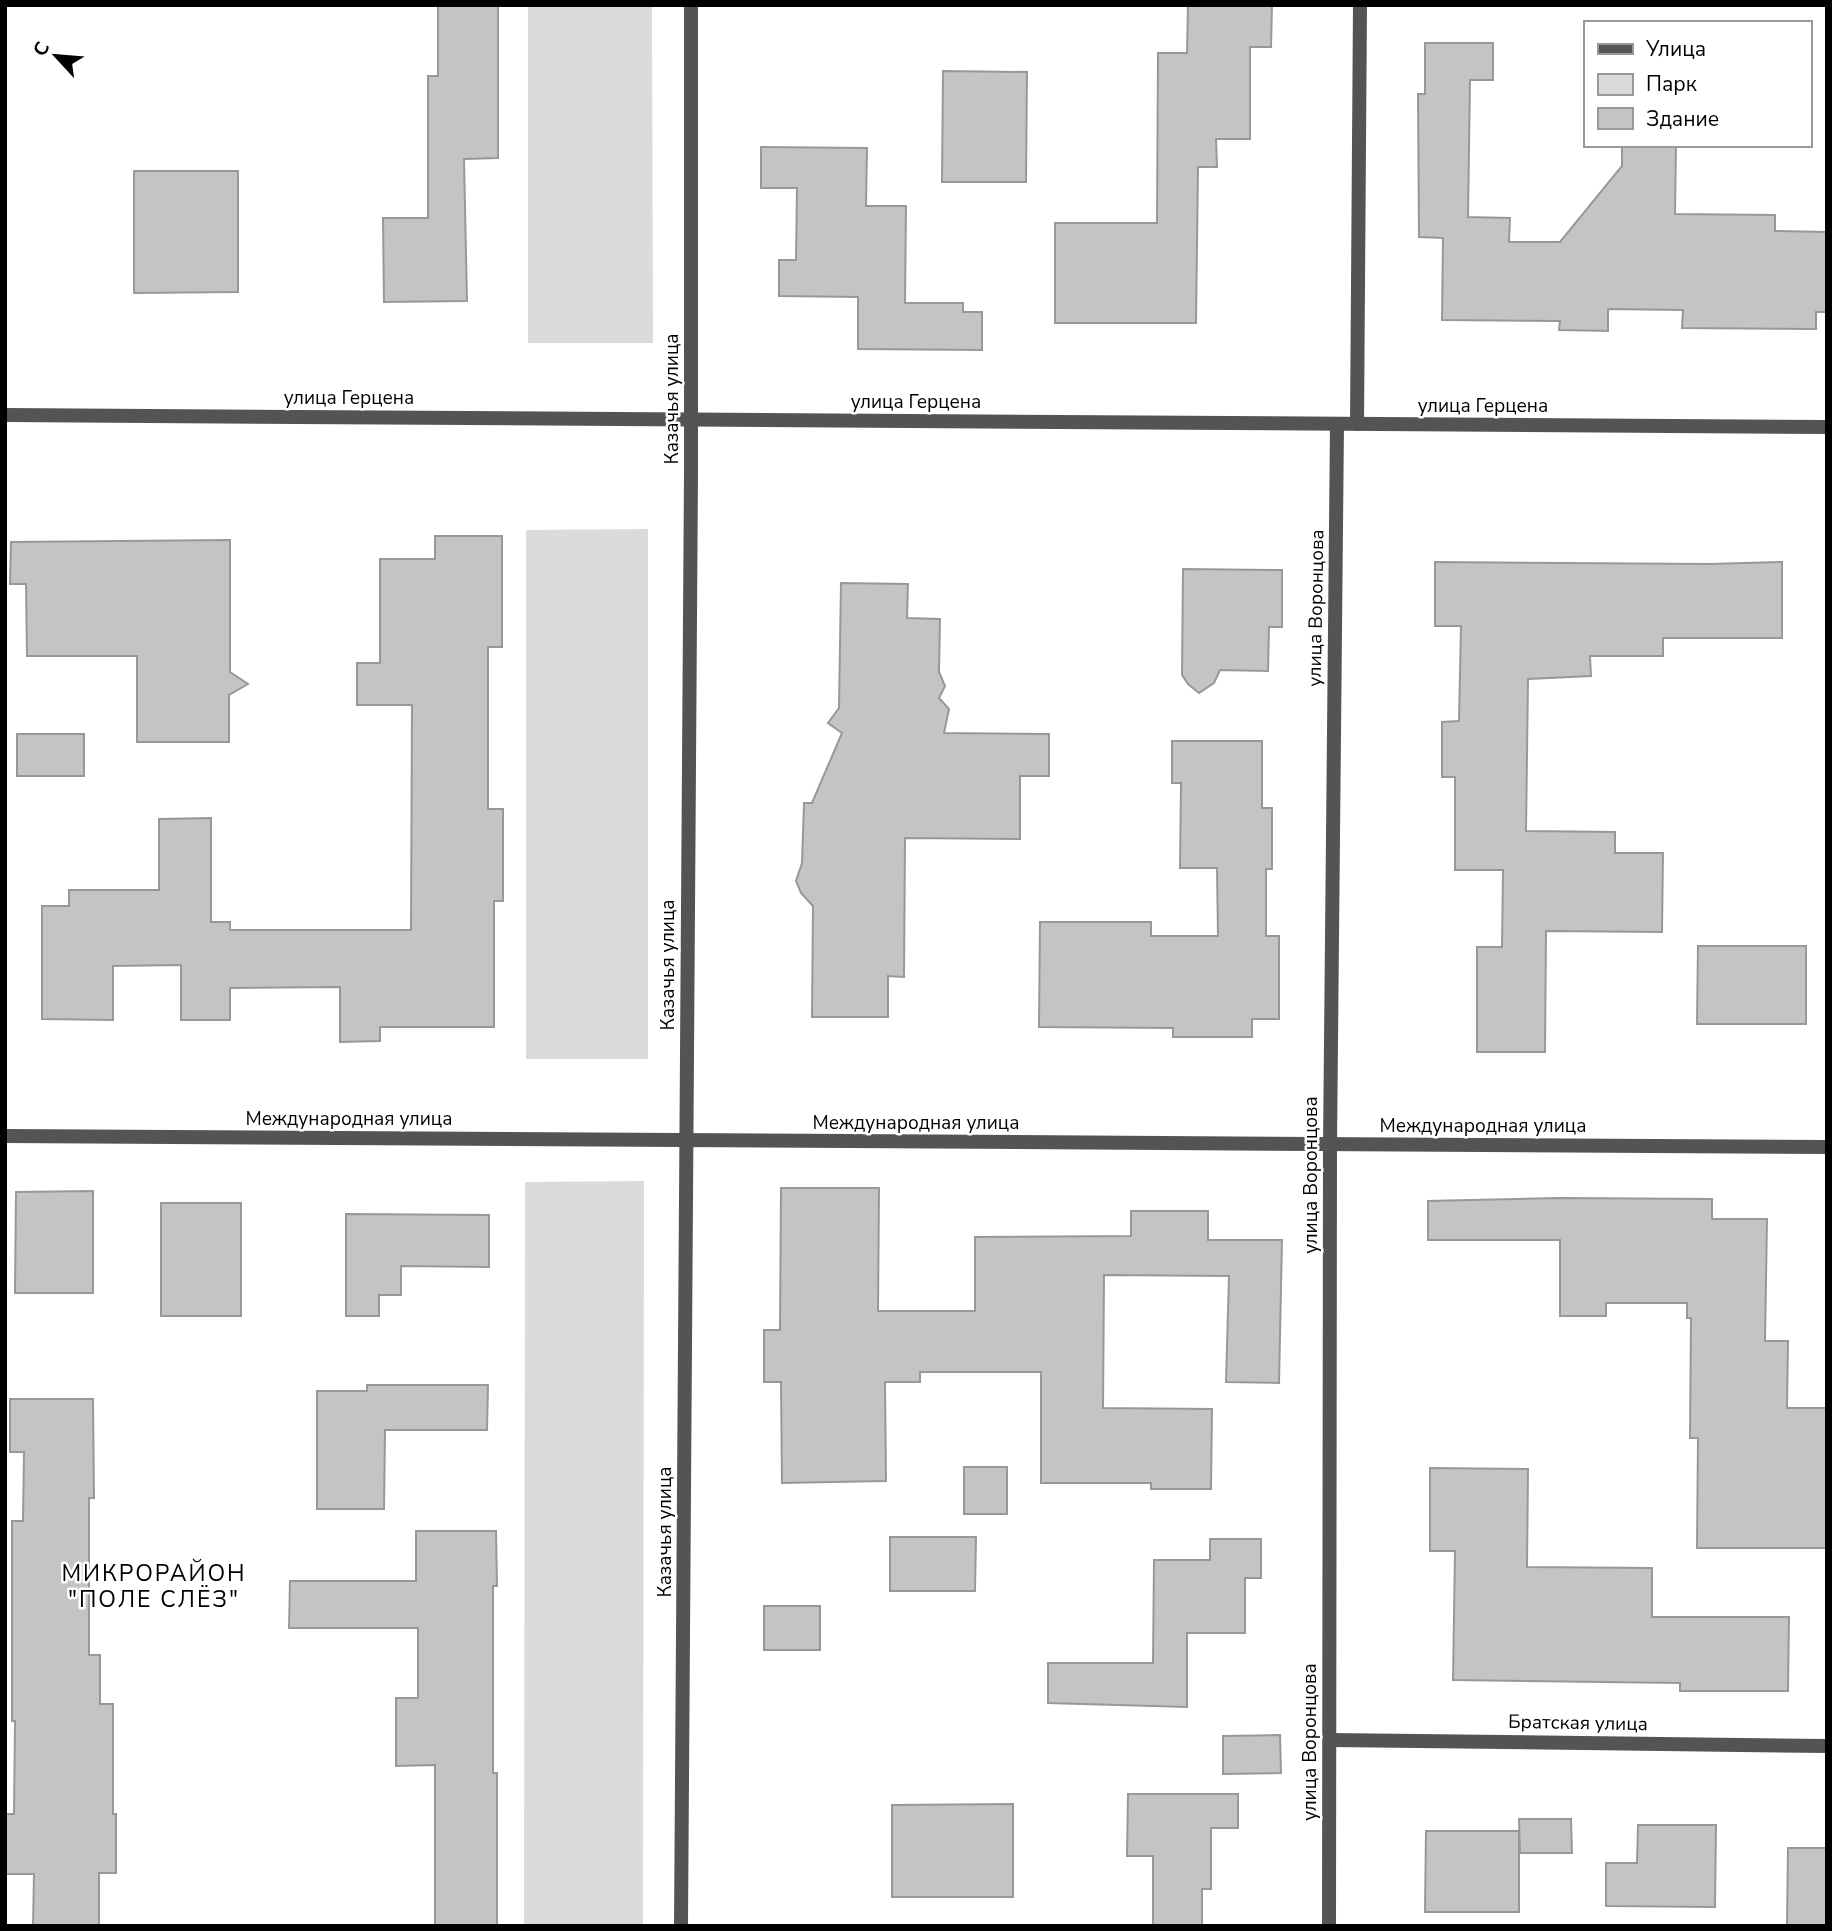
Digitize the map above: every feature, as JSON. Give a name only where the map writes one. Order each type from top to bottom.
[{"type":"street","name":"Казачья улица","points":[[681,1926],[691,420],[691,5]]},
{"type":"street","points":[[1357,424],[1360,5]]},
{"type":"street","name":"улица Герцена","points":[[5,415],[1827,427]]},
{"type":"street","name":"улица Воронцова","points":[[1329,1926],[1330,1144],[1337,424]]},
{"type":"street","name":"Международная улица","points":[[5,1136],[1827,1147]]},
{"type":"street","name":"Братская улица","points":[[1329,1740],[1827,1746]]},
{"type":"green space","points":[[528,5],[652,5],[653,343],[528,343]]},
{"type":"green space","points":[[648,529],[648,1059],[526,1059],[526,530]]},
{"type":"green space","points":[[644,1181],[643,1926],[524,1926],[525,1182]]},
{"type":"building","points":[[438,5],[498,5],[498,158],[464,159],[467,301],[384,302],[383,218],[428,218],[428,76],[438,76]]},
{"type":"building","points":[[1188,5],[1272,5],[1271,47],[1250,47],[1250,139],[1216,139],[1217,167],[1198,167],[1196,323],[1055,323],[1055,223],[1157,223],[1158,53],[1187,53]]},
{"type":"building","points":[[1425,43],[1493,43],[1493,80],[1470,80],[1468,217],[1510,218],[1509,242],[1560,242],[1622,166],[1622,147],[1676,147],[1675,214],[1775,215],[1775,231],[1827,232],[1827,312],[1816,312],[1816,329],[1682,328],[1683,310],[1608,309],[1608,331],[1559,330],[1560,321],[1442,320],[1443,238],[1419,237],[1418,94],[1425,94]]},
{"type":"building","points":[[943,71],[1027,72],[1026,182],[942,182]]},
{"type":"building","points":[[761,147],[867,148],[866,206],[906,206],[905,303],[963,303],[963,312],[982,312],[982,350],[858,349],[858,297],[779,296],[779,260],[796,260],[797,188],[761,188]]},
{"type":"building","points":[[134,171],[238,171],[238,292],[134,293]]},
{"type":"building","points":[[435,536],[502,536],[502,647],[488,647],[488,809],[503,809],[503,901],[494,901],[494,1027],[380,1027],[380,1041],[340,1042],[340,987],[230,988],[230,1020],[181,1020],[181,965],[113,966],[113,1020],[42,1019],[42,906],[69,906],[69,890],[159,890],[159,819],[211,818],[211,922],[230,922],[230,930],[411,930],[412,705],[357,705],[357,663],[380,663],[380,559],[435,559]]},
{"type":"building","points":[[230,540],[230,672],[248,684],[229,695],[229,742],[137,742],[137,656],[27,656],[26,584],[10,584],[11,542]]},
{"type":"building","points":[[1435,562],[1782,562],[1782,638],[1663,638],[1663,656],[1590,656],[1591,676],[1528,679],[1526,831],[1615,832],[1615,853],[1663,853],[1662,932],[1546,931],[1545,1052],[1477,1052],[1477,947],[1502,947],[1503,870],[1455,870],[1455,777],[1442,777],[1442,722],[1459,721],[1461,626],[1435,626]]},
{"type":"building","points":[[1183,569],[1282,570],[1282,627],[1269,627],[1268,671],[1220,670],[1214,683],[1199,693],[1188,684],[1182,675]]},
{"type":"building","points":[[841,583],[908,584],[907,618],[940,619],[939,672],[945,686],[939,698],[949,709],[944,733],[1049,734],[1049,776],[1020,776],[1020,839],[905,838],[904,977],[888,976],[888,1017],[812,1017],[813,906],[801,893],[796,881],[802,863],[804,803],[812,803],[842,733],[828,723],[839,708]]},
{"type":"building","points":[[17,734],[84,734],[84,776],[17,776]]},
{"type":"building","points":[[1172,741],[1262,741],[1262,808],[1272,808],[1272,869],[1266,869],[1266,936],[1279,936],[1279,1019],[1252,1019],[1252,1037],[1173,1037],[1173,1028],[1039,1027],[1040,922],[1151,922],[1151,936],[1218,936],[1217,868],[1180,868],[1181,783],[1172,783]]},
{"type":"building","points":[[1698,946],[1806,946],[1806,1024],[1697,1024]]},
{"type":"building","points":[[781,1188],[879,1188],[878,1311],[975,1311],[975,1237],[1131,1236],[1131,1211],[1208,1211],[1208,1240],[1282,1240],[1279,1383],[1226,1382],[1229,1276],[1104,1275],[1103,1408],[1212,1409],[1211,1489],[1151,1489],[1151,1483],[1041,1483],[1041,1372],[920,1372],[920,1382],[885,1382],[886,1481],[782,1483],[781,1382],[764,1382],[764,1330],[780,1330]]},
{"type":"building","points":[[93,1191],[93,1293],[15,1293],[16,1192]]},
{"type":"building","points":[[1712,1199],[1712,1219],[1767,1219],[1765,1341],[1788,1341],[1787,1408],[1827,1408],[1827,1548],[1697,1548],[1698,1438],[1690,1438],[1691,1318],[1687,1318],[1687,1303],[1606,1303],[1606,1316],[1560,1316],[1560,1240],[1428,1240],[1428,1201]]},
{"type":"building","points":[[161,1203],[241,1203],[241,1316],[161,1316]]},
{"type":"building","points":[[346,1214],[489,1215],[489,1267],[401,1266],[401,1295],[379,1295],[379,1316],[346,1316]]},
{"type":"building","points":[[367,1385],[488,1385],[487,1430],[385,1430],[384,1509],[317,1509],[317,1391],[367,1391]]},
{"type":"building","points":[[10,1399],[93,1399],[94,1498],[89,1498],[89,1655],[100,1655],[100,1704],[113,1704],[113,1814],[116,1814],[116,1873],[99,1873],[99,1926],[33,1926],[34,1874],[5,1874],[5,1814],[14,1814],[12,1521],[23,1521],[24,1452],[10,1452]]},
{"type":"building","points":[[964,1467],[1007,1467],[1007,1514],[964,1514]]},
{"type":"building","points":[[1430,1468],[1528,1469],[1527,1567],[1652,1568],[1652,1617],[1789,1617],[1788,1691],[1680,1691],[1680,1683],[1453,1680],[1455,1551],[1430,1551]]},
{"type":"building","points":[[416,1531],[496,1531],[497,1586],[493,1586],[493,1773],[497,1773],[497,1926],[435,1926],[435,1765],[396,1766],[396,1698],[418,1698],[418,1628],[289,1628],[290,1581],[416,1581]]},
{"type":"building","points":[[890,1537],[976,1537],[975,1591],[890,1591]]},
{"type":"building","points":[[1210,1539],[1261,1539],[1261,1578],[1245,1578],[1245,1633],[1187,1633],[1187,1707],[1048,1703],[1048,1663],[1153,1663],[1154,1560],[1210,1560]]},
{"type":"building","points":[[764,1606],[820,1606],[820,1650],[764,1650]]},
{"type":"building","points":[[1280,1735],[1281,1773],[1223,1774],[1223,1736]]},
{"type":"building","points":[[1128,1794],[1238,1794],[1238,1828],[1211,1828],[1211,1889],[1202,1889],[1202,1926],[1153,1926],[1153,1856],[1127,1856]]},
{"type":"building","points":[[1013,1804],[1013,1897],[892,1897],[892,1805]]},
{"type":"building","points":[[1519,1819],[1571,1819],[1572,1853],[1520,1853]]},
{"type":"building","points":[[1638,1825],[1716,1825],[1715,1907],[1606,1906],[1606,1863],[1637,1863]]},
{"type":"building","points":[[1426,1831],[1519,1831],[1519,1912],[1425,1912]]},
{"type":"building","points":[[1788,1848],[1827,1848],[1827,1926],[1787,1926]]},
{"type":"district","name":"МИКРОРАЙОН \"ПОЛЕ СЛЁЗ\"","points":[[154,1586]]}]
